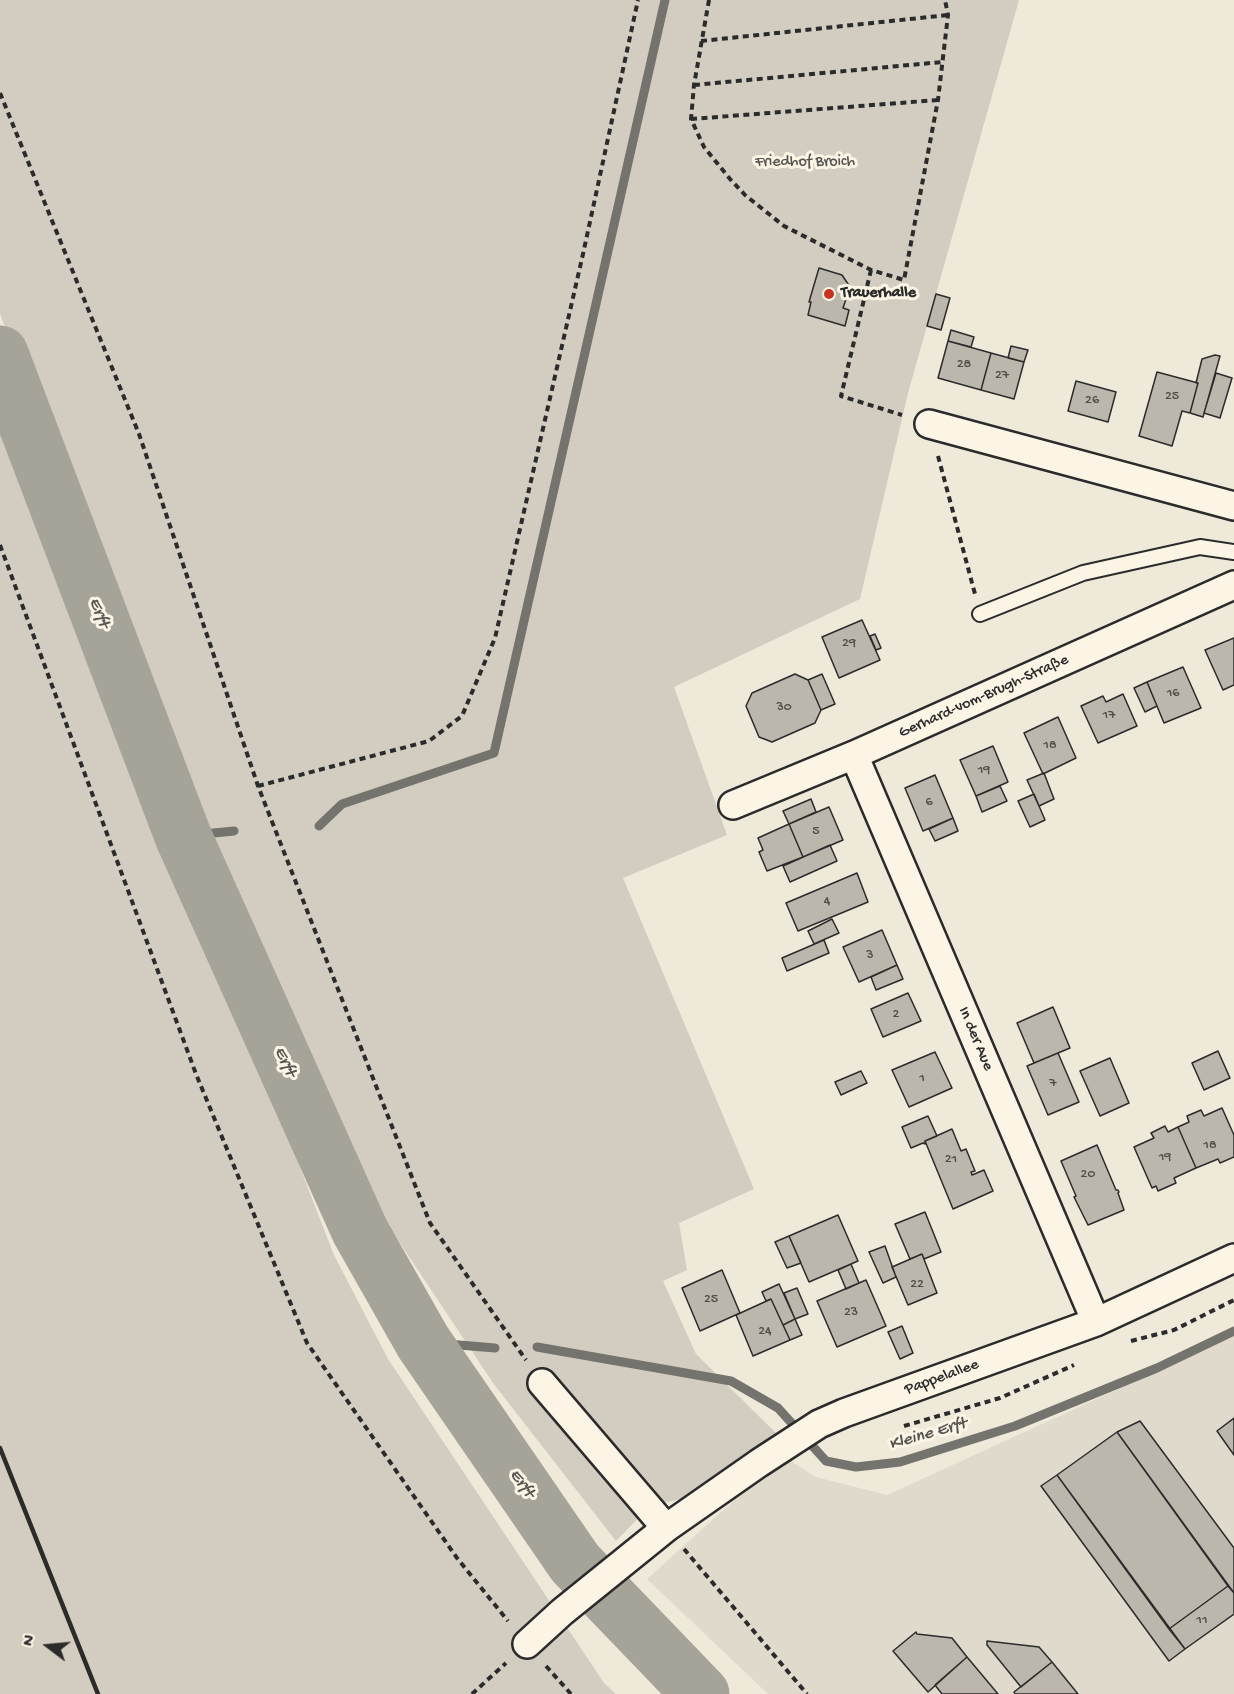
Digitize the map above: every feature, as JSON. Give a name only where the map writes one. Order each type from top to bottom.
[{"type":"street","points":[[929,424],[1234,506]]},
{"type":"street","name":"Gerhard-vom-Brugh-Straße","points":[[733,805],[854,755],[1234,585]]},
{"type":"street","name":"In der Aue","points":[[854,755],[1096,1322]]},
{"type":"street","name":"Pappelallee","points":[[527,1644],[562,1612],[666,1528],[819,1424],[1096,1322],[1234,1258]]},
{"type":"street","points":[[542,1383],[666,1528]]},
{"type":"lane","points":[[980,614],[1083,573],[1200,547],[1234,552]]},
{"type":"path","points":[[258,786],[429,741],[462,716],[495,638],[583,255],[638,0]]},
{"type":"path","points":[[709,0],[694,85],[691,119],[704,147],[730,179],[784,225],[871,270],[904,280],[938,100],[948,15],[945,0]]},
{"type":"path","points":[[701,41],[948,15]]},
{"type":"path","points":[[694,85],[942,62]]},
{"type":"path","points":[[0,93],[139,434],[258,786],[430,1222],[542,1383]]},
{"type":"path","points":[[691,119],[938,100]]},
{"type":"path","points":[[871,270],[841,396],[929,424],[980,614]]},
{"type":"path","points":[[0,545],[196,1074],[307,1343],[457,1558],[527,1644],[572,1694]]},
{"type":"path","points":[[1096,1322],[1121,1344],[1174,1330],[1234,1300]]},
{"type":"path","points":[[666,1528],[807,1694]]},
{"type":"path","points":[[472,1694],[527,1644]]},
{"type":"shaded area","points":[[1234,1336],[1234,1694],[768,1694],[647,1579],[783,1456],[816,1477],[887,1495]]},
{"type":"green space","name":"Friedhof Broich","points":[[0,0],[1019,0],[908,393],[860,599],[674,687],[727,835],[623,878],[754,1189],[679,1223],[687,1270],[663,1281],[696,1354],[777,1434],[680,1499],[650,1506],[616,1541],[493,1383],[384,1219],[182,809],[112,622],[81,524],[0,314]]},
{"type":"green space","points":[[0,397],[334,1255],[388,1359],[604,1683],[616,1694],[0,1694]]},
{"type":"building","name":"Trauerhalle","points":[[819,268],[842,275],[850,287],[843,308],[849,310],[845,326],[808,315],[811,302],[809,302]]},
{"type":"building","points":[[936,294],[950,298],[941,330],[927,326]]},
{"type":"building","points":[[951,330],[974,337],[971,347],[948,341]]},
{"type":"building","points":[[948,341],[991,353],[981,390],[938,378]]},
{"type":"building","points":[[1011,346],[1028,350],[1024,362],[1008,358]]},
{"type":"building","points":[[991,353],[1024,362],[1014,399],[981,390]]},
{"type":"building","points":[[1215,355],[1220,356],[1203,417],[1190,413],[1202,359]]},
{"type":"building","points":[[1157,372],[1198,383],[1190,413],[1182,411],[1172,446],[1139,436]]},
{"type":"building","points":[[1216,373],[1232,378],[1220,418],[1204,413]]},
{"type":"building","points":[[1076,381],[1116,392],[1108,422],[1068,411]]},
{"type":"building","points":[[862,620],[880,660],[839,678],[822,637]]},
{"type":"building","points":[[875,634],[881,648],[876,650],[870,636]]},
{"type":"building","points":[[1234,638],[1234,685],[1223,690],[1205,650]]},
{"type":"building","points":[[1183,667],[1201,708],[1164,723],[1147,682]]},
{"type":"building","points":[[795,674],[808,680],[821,710],[815,723],[772,742],[759,737],[746,706],[752,693]]},
{"type":"building","points":[[822,674],[835,704],[821,710],[808,680]]},
{"type":"building","points":[[1147,682],[1157,706],[1145,712],[1134,688]]},
{"type":"building","points":[[1123,694],[1137,726],[1098,743],[1081,706],[1103,696],[1106,702]]},
{"type":"building","points":[[1058,717],[1076,758],[1043,774],[1024,733]]},
{"type":"building","points":[[993,746],[1008,782],[976,796],[960,760]]},
{"type":"building","points":[[1044,773],[1054,799],[1039,806],[1027,780]]},
{"type":"building","points":[[935,775],[953,818],[923,831],[905,788]]},
{"type":"building","points":[[1000,786],[1007,801],[982,812],[976,796]]},
{"type":"building","points":[[1034,794],[1045,820],[1030,827],[1018,801]]},
{"type":"building","points":[[811,799],[816,812],[789,824],[783,811]]},
{"type":"building","points":[[829,807],[843,840],[803,857],[789,824]]},
{"type":"building","points":[[953,818],[958,831],[935,841],[929,829]]},
{"type":"building","points":[[789,824],[803,857],[767,871],[759,852],[763,850],[758,838]]},
{"type":"building","points":[[830,845],[837,861],[790,882],[783,866]]},
{"type":"building","points":[[857,873],[868,902],[798,931],[786,903]]},
{"type":"building","points":[[832,919],[839,933],[814,944],[808,931]]},
{"type":"building","points":[[882,930],[897,965],[859,982],[843,947]]},
{"type":"building","points":[[824,940],[829,953],[787,971],[782,958]]},
{"type":"building","points":[[897,965],[903,979],[876,990],[871,977]]},
{"type":"building","points":[[908,993],[921,1021],[883,1037],[871,1009]]},
{"type":"building","points":[[1053,1007],[1070,1048],[1034,1063],[1017,1023]]},
{"type":"building","points":[[1218,1051],[1230,1078],[1204,1090],[1192,1063]]},
{"type":"building","points":[[935,1052],[952,1088],[909,1107],[892,1070]]},
{"type":"building","points":[[1058,1053],[1079,1102],[1048,1115],[1027,1066]]},
{"type":"building","points":[[1110,1058],[1129,1103],[1100,1116],[1080,1071]]},
{"type":"building","points":[[861,1071],[867,1083],[841,1095],[835,1082]]},
{"type":"building","points":[[1222,1108],[1234,1135],[1234,1157],[1220,1163],[1218,1159],[1196,1168],[1178,1127],[1189,1122],[1187,1116],[1201,1110],[1204,1116]]},
{"type":"building","points":[[928,1116],[937,1136],[925,1141],[925,1144],[911,1148],[902,1127]]},
{"type":"building","points":[[1165,1126],[1168,1132],[1178,1127],[1196,1168],[1174,1178],[1176,1183],[1158,1191],[1156,1186],[1152,1188],[1134,1147],[1154,1138],[1151,1133]]},
{"type":"building","points":[[952,1129],[961,1151],[966,1149],[975,1171],[971,1172],[972,1175],[984,1170],[993,1191],[953,1209],[925,1141]]},
{"type":"building","points":[[1097,1145],[1116,1190],[1119,1192],[1124,1210],[1088,1225],[1074,1197],[1076,1196],[1061,1161]]},
{"type":"building","points":[[925,1212],[941,1252],[924,1259],[922,1254],[910,1259],[895,1224]]},
{"type":"building","points":[[838,1215],[858,1261],[809,1282],[789,1236]]},
{"type":"building","points":[[789,1236],[801,1263],[787,1268],[775,1242]]},
{"type":"building","points":[[885,1246],[896,1277],[883,1283],[869,1252]]},
{"type":"building","points":[[922,1254],[937,1293],[908,1305],[892,1267]]},
{"type":"building","points":[[851,1264],[859,1283],[846,1289],[838,1270]]},
{"type":"building","points":[[722,1270],[740,1313],[700,1331],[682,1288]]},
{"type":"building","points":[[866,1280],[886,1326],[837,1347],[817,1301]]},
{"type":"building","points":[[779,1284],[795,1319],[783,1325],[771,1299],[766,1301],[762,1292]]},
{"type":"building","points":[[797,1288],[808,1314],[795,1319],[784,1293]]},
{"type":"building","points":[[771,1299],[790,1340],[753,1356],[736,1315]]},
{"type":"building","points":[[795,1319],[802,1335],[790,1340],[783,1325]]},
{"type":"building","points":[[902,1326],[913,1353],[900,1359],[888,1332]]},
{"type":"building","points":[[1234,1418],[1234,1455],[1217,1431]]},
{"type":"building","points":[[1140,1421],[1234,1548],[1234,1593],[1117,1432]]},
{"type":"building","points":[[1117,1432],[1228,1586],[1169,1629],[1057,1475]]},
{"type":"building","points":[[1057,1475],[1185,1649],[1169,1661],[1041,1486]]},
{"type":"building","points":[[1228,1586],[1234,1593],[1234,1614],[1185,1649],[1169,1629]]},
{"type":"building","points":[[916,1632],[917,1634],[952,1638],[967,1657],[928,1692],[893,1651]]},
{"type":"building","points":[[987,1641],[1039,1647],[1052,1662],[1021,1687],[987,1645]]},
{"type":"building","points":[[967,1657],[998,1694],[942,1694],[935,1685]]},
{"type":"building","points":[[1052,1662],[1078,1694],[1015,1694],[1014,1692]]},
{"type":"waterway","points":[[319,826],[342,804],[494,753],[665,0]]},
{"type":"waterway","name":"Erft","points":[[0,354],[183,836],[360,1231],[423,1342],[575,1563],[701,1694]]},
{"type":"waterway","points":[[183,836],[234,831]]},
{"type":"waterway","name":"Kleine Erft","points":[[537,1347],[731,1381],[778,1408],[826,1461],[856,1467],[900,1462],[1015,1426],[1157,1368],[1234,1331]]},
{"type":"waterway","name":"Kleine Erft","points":[[423,1342],[495,1348]]},
{"type":"railway","points":[[0,1448],[98,1694]]},
{"type":"place","name":"Trauerhalle","points":[[829,294]]}]
